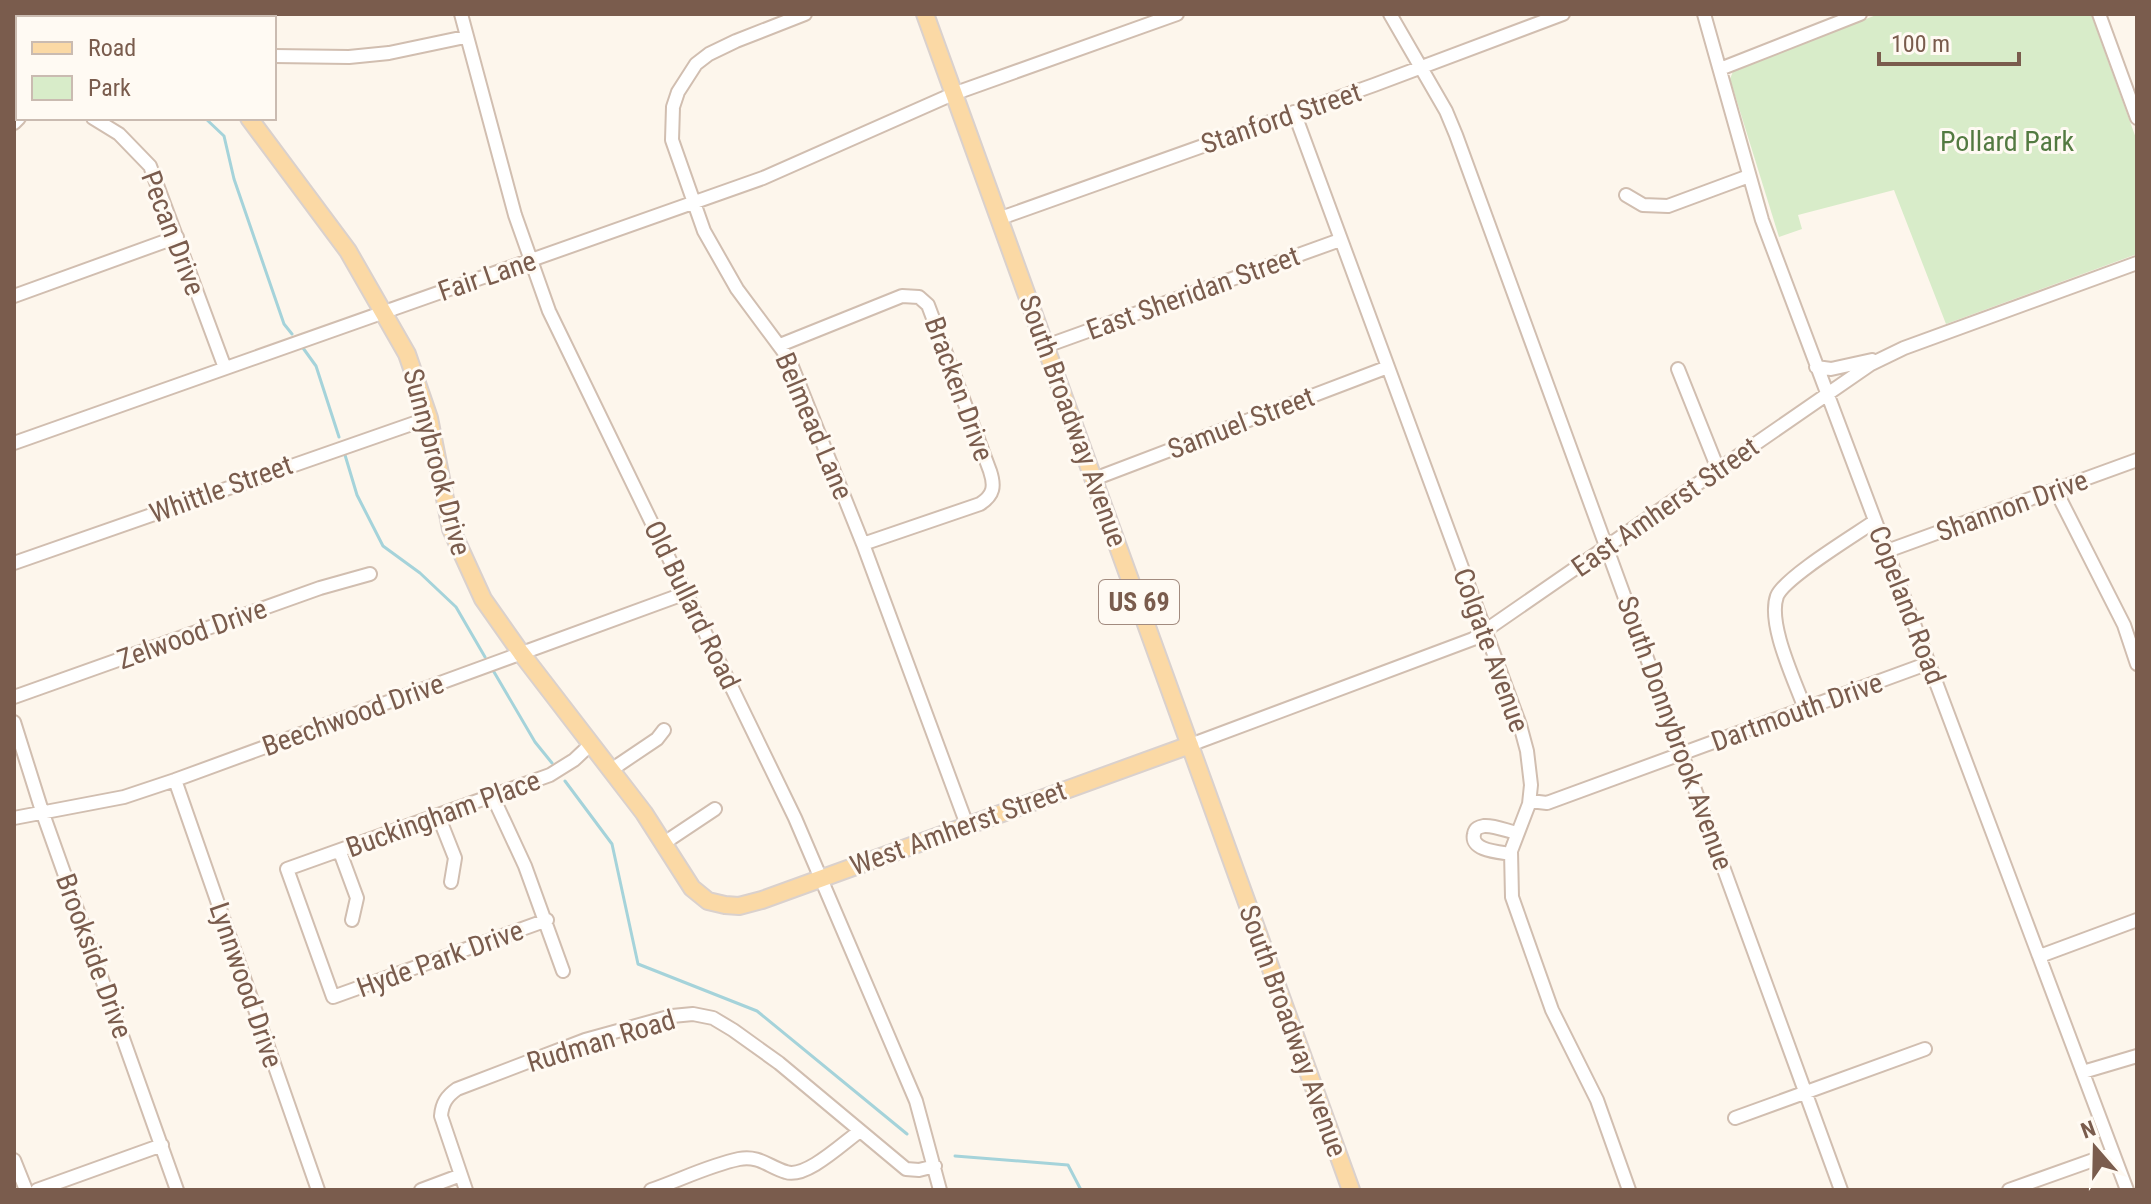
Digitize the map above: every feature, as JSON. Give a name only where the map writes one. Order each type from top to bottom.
[{"type":"main road","name":"South Broadway Avenue","points":[[925,14],[1351,1190]]},
{"type":"main road","name":"Sunnybrook Drive","points":[[250,120],[336,234],[407,354],[429,418],[451,529],[483,599],[664,843],[692,888],[708,901],[725,905]]},
{"type":"main road","name":"West Amherst Street","points":[[725,905],[752,903],[1190,745]]},
{"type":"street","name":"Old Bullard Road","points":[[461,14],[530,262],[565,346],[822,878],[916,1101],[940,1190]]},
{"type":"street","name":"Belmead Lane","points":[[805,14],[709,54],[686,77],[673,107],[672,140],[704,231],[737,289],[789,359],[863,544],[967,825]]},
{"type":"street","name":"Fair Lane","points":[[14,443],[774,173],[953,94],[1177,14]]},
{"type":"street","name":"South Donnybrook Avenue","points":[[1390,14],[1446,111],[1456,135],[1841,1190]]},
{"type":"street","name":"Copeland Road","points":[[1704,14],[1749,176],[1816,367],[2127,1190]]},
{"type":"street","points":[[1720,69],[1860,14]]},
{"type":"street","points":[[2099,14],[2137,118]]},
{"type":"street","name":"Stanford Street","points":[[998,219],[1555,15]]},
{"type":"street","points":[[276,56],[322,59],[360,56],[465,37]]},
{"type":"street","name":"Colgate Avenue","points":[[1294,112],[1527,751],[1530,801],[1511,854],[1510,889],[1557,1020],[1601,1109],[1629,1190]]},
{"type":"street","name":"Pecan Drive","points":[[96,120],[119,134],[150,166],[225,368]]},
{"type":"street","points":[[1626,195],[1643,205],[1668,206],[1749,176]]},
{"type":"street","points":[[14,296],[177,237]]},
{"type":"street","name":"East Sheridan Street","points":[[1046,346],[1340,240]]},
{"type":"street","name":"East Amherst Street","points":[[1190,745],[1466,643],[1826,394],[1883,358],[2137,263]]},
{"type":"street","name":"Bracken Drive","points":[[780,345],[902,296],[919,297],[928,305],[990,471],[993,492],[980,504],[863,544]]},
{"type":"street","points":[[1816,367],[1831,369],[1883,358]]},
{"type":"street","name":"Samuel Street","points":[[1094,479],[1388,367]]},
{"type":"street","points":[[1678,369],[1718,469]]},
{"type":"street","name":"Whittle Street","points":[[14,563],[429,418]]},
{"type":"street","name":"Shannon Drive","points":[[1887,551],[2137,460]]},
{"type":"street","points":[[2056,491],[2124,625],[2137,664]]},
{"type":"street","points":[[1805,709],[1778,629],[1776,598],[1782,587],[1794,577],[1875,521]]},
{"type":"street","name":"Zelwood Drive","points":[[14,697],[320,588],[370,574]]},
{"type":"street","name":"Beechwood Drive","points":[[14,818],[124,797],[175,780],[686,593]]},
{"type":"street","name":"Dartmouth Drive","points":[[1530,801],[1547,803],[1929,663]]},
{"type":"street","name":"Brookside Drive","points":[[14,722],[42,811],[177,1190]]},
{"type":"street","points":[[611,770],[657,739],[664,730]]},
{"type":"street","name":"Buckingham Place","points":[[333,997],[287,869],[550,775],[574,760],[591,744]]},
{"type":"street","name":"Lynnwood Drive","points":[[175,780],[318,1190]]},
{"type":"street","points":[[493,797],[547,920],[563,971]]},
{"type":"street","points":[[664,843],[715,809]]},
{"type":"street","points":[[438,815],[455,858],[451,882]]},
{"type":"street","points":[[1511,854],[1481,848],[1474,840],[1474,833],[1477,828],[1485,826],[1517,833]]},
{"type":"street","points":[[340,852],[357,898],[352,920]]},
{"type":"street","name":"Hyde Park Drive","points":[[333,997],[547,920]]},
{"type":"street","points":[[2040,956],[2137,920]]},
{"type":"street","name":"Rudman Road","points":[[466,1190],[441,1116],[448,1095],[585,1040],[672,1016],[693,1014],[713,1018],[779,1063],[906,1169],[935,1166]]},
{"type":"street","points":[[1735,1118],[1925,1049]]},
{"type":"street","points":[[2083,1072],[2137,1056]]},
{"type":"street","points":[[651,1190],[739,1159],[756,1158],[788,1173],[795,1173],[810,1167],[860,1131]]},
{"type":"street","points":[[37,1190],[162,1145]]},
{"type":"street","points":[[2009,1190],[2113,1153]]},
{"type":"street","points":[[14,1160],[26,1190]]},
{"type":"street","points":[[421,1190],[461,1175]]},
{"type":"green space","name":"Pollard Park","points":[[1879,14],[2091,14],[2137,141],[2137,254],[1946,324],[1894,190],[1798,215],[1802,229],[1779,237],[1730,79],[1734,69]]},
{"type":"waterway","points":[[207,120],[224,136],[234,179],[284,324],[292,334]]},
{"type":"waterway","points":[[303,348],[316,366],[339,437]]},
{"type":"waterway","points":[[345,455],[357,495],[383,546],[420,573],[456,607],[485,657]]},
{"type":"waterway","points":[[494,672],[535,742],[552,763]]},
{"type":"waterway","points":[[565,781],[612,844],[638,964],[757,1011],[907,1134]]},
{"type":"waterway","points":[[955,1156],[1068,1165],[1081,1190]]}]
